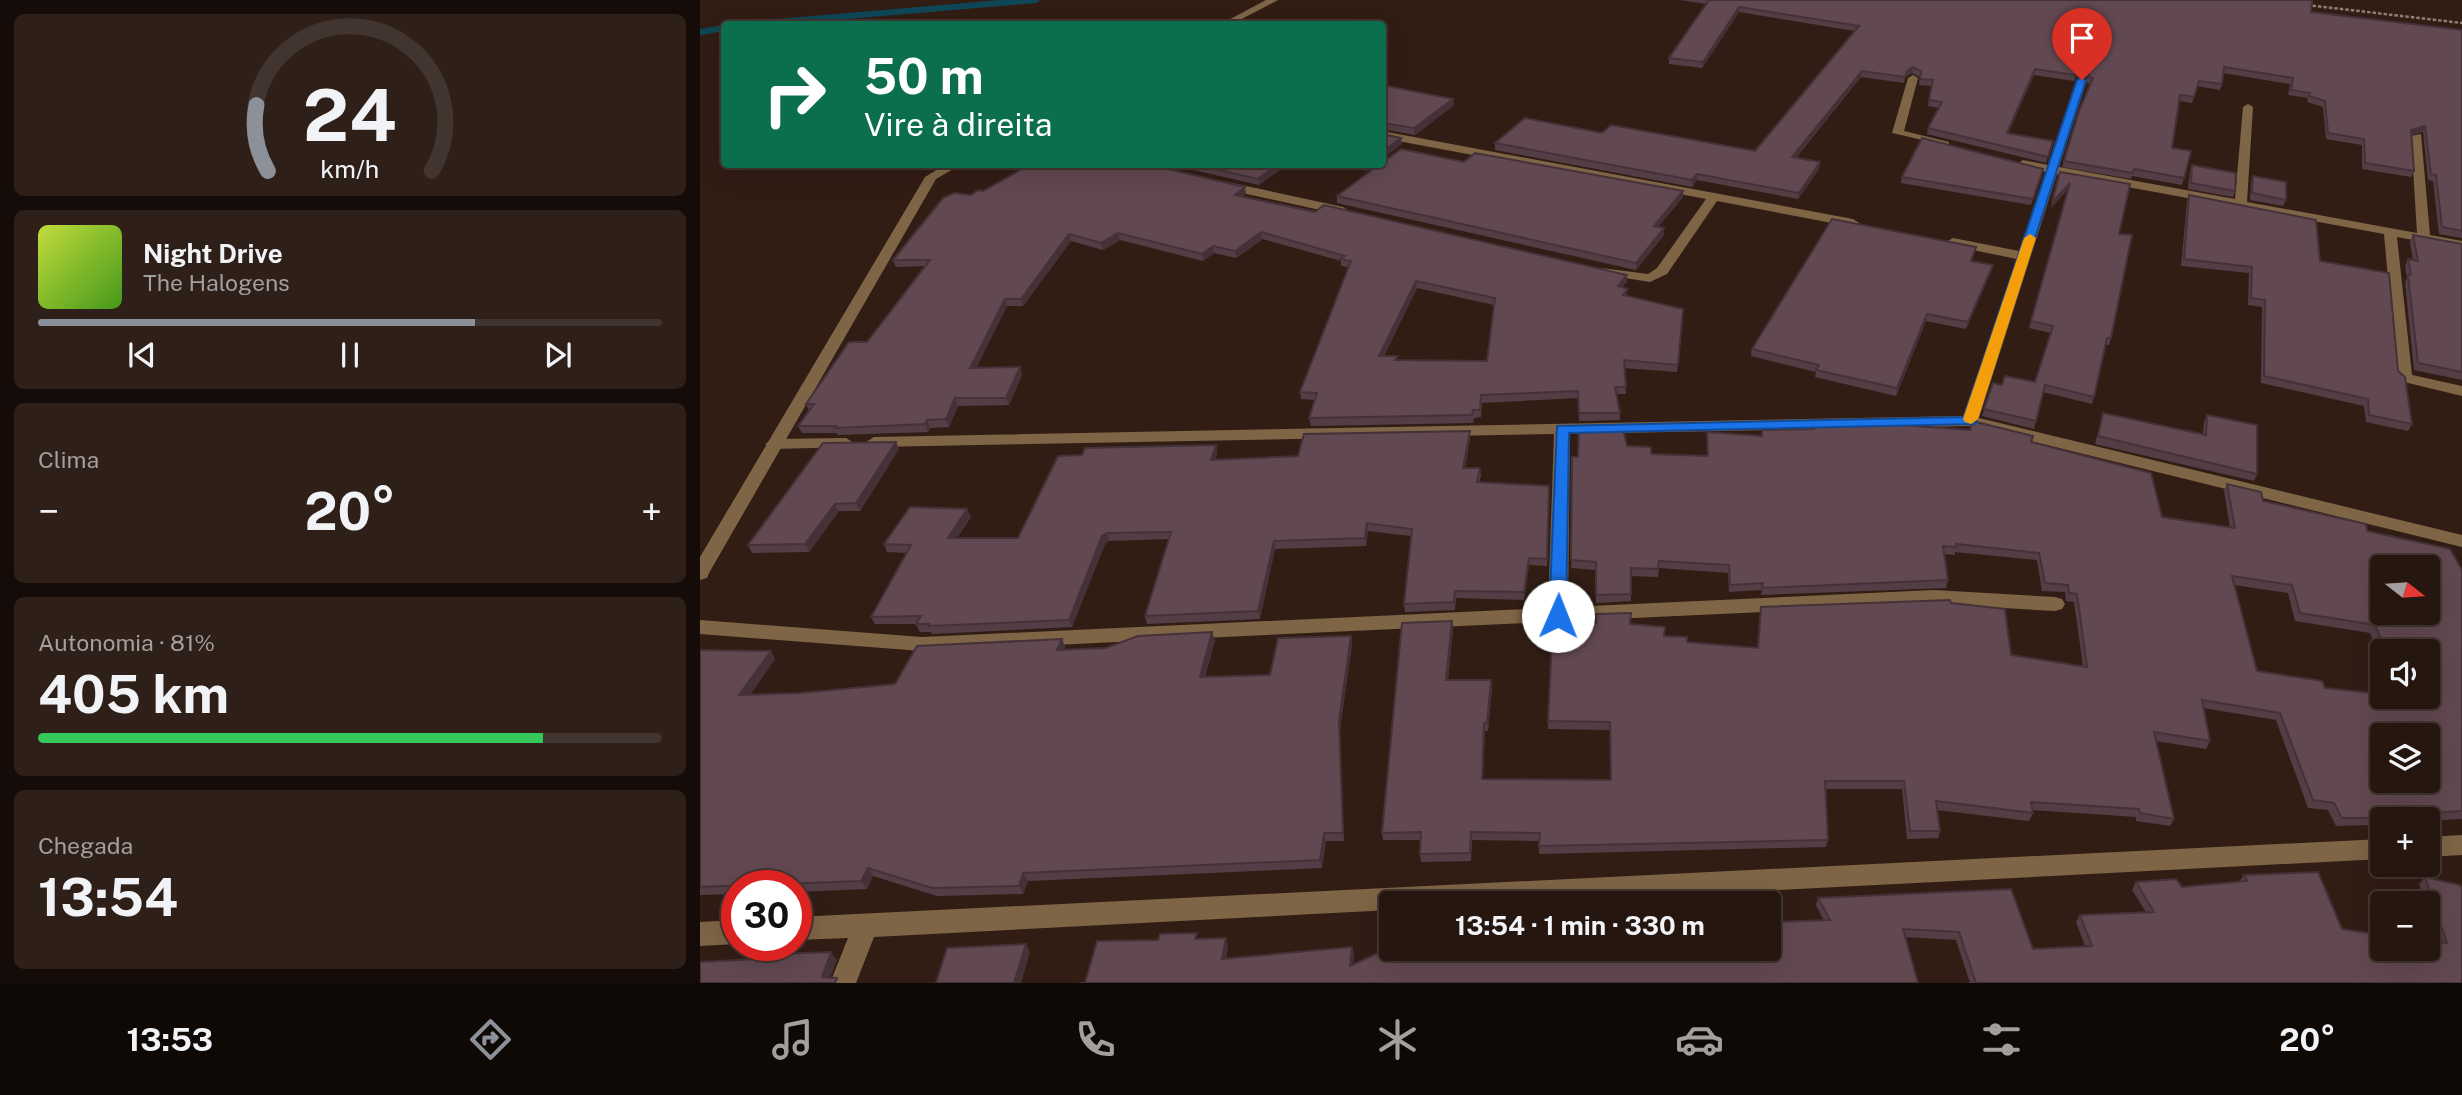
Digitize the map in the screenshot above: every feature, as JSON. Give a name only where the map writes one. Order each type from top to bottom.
[{"type":"street","points":[[1232,21],[1273,0]]},
{"type":"street","points":[[1913,78],[1898,132],[1962,148]]},
{"type":"street","points":[[1970,421],[2082,80]]},
{"type":"street","points":[[2241,205],[2249,107]]},
{"type":"street","points":[[1386,135],[1862,225]]},
{"type":"street","points":[[2417,136],[2424,239]]},
{"type":"street","points":[[2013,161],[2052,171],[2462,245]]},
{"type":"street","points":[[700,573],[931,177],[948,168]]},
{"type":"street","points":[[1216,183],[1351,213]]},
{"type":"street","points":[[1595,268],[1650,278],[1662,271],[1714,197]]},
{"type":"street","points":[[2390,232],[2405,378],[2462,391]]},
{"type":"street","points":[[1943,240],[2024,256]]},
{"type":"street","points":[[773,444],[1970,421],[2462,541]]},
{"type":"street","points":[[1558,616],[1562,429]]},
{"type":"street","points":[[700,627],[922,644],[1934,597],[2055,604]]},
{"type":"street","points":[[2440,846],[2462,845]]},
{"type":"street","points":[[812,928],[2370,850]]},
{"type":"street","points":[[843,983],[865,926]]},
{"type":"street","points":[[700,934],[721,933]]},
{"type":"path","points":[[2305,5],[2462,23]]},
{"type":"building","points":[[1709,0],[2312,0],[2311,12],[2462,30],[2462,231],[2442,227],[2436,175],[2431,174],[2425,126],[2411,130],[2414,171],[2365,163],[2364,139],[2328,133],[2325,101],[2309,96],[2310,93],[2291,90],[2293,78],[2224,67],[2222,84],[2199,81],[2194,97],[2180,95],[2172,148],[2191,151],[2184,178],[2134,169],[2133,173],[2064,161],[2079,111],[2093,78],[2089,77],[2089,70],[2075,75],[2035,69],[2007,133],[2053,141],[2048,157],[1928,128],[1942,102],[1929,100],[1933,80],[1920,79],[1921,71],[1913,67],[1907,71],[1905,77],[1862,71],[1792,157],[1820,162],[1799,193],[1697,174],[1692,180],[1495,143],[1525,118],[1602,133],[1611,125],[1755,151],[1859,26],[1739,7],[1703,62],[1669,58]]},
{"type":"building","points":[[1386,86],[1453,99],[1414,128],[1386,124]]},
{"type":"building","points":[[1386,135],[1401,138],[1386,149]]},
{"type":"building","points":[[1922,138],[2043,169],[2033,199],[1902,177]]},
{"type":"building","points":[[1401,149],[1464,162],[1475,153],[1683,191],[1654,226],[1664,228],[1636,263],[1337,196],[1375,168],[1386,168],[1386,160]]},
{"type":"building","points":[[2192,165],[2236,173],[2235,191],[2191,183]]},
{"type":"building","points":[[1024,168],[1163,168],[1245,187],[1235,195],[1315,212],[1324,205],[1627,275],[1618,286],[1628,289],[1623,295],[1683,309],[1678,365],[1624,360],[1626,387],[1615,387],[1620,413],[1579,413],[1578,391],[1481,395],[1480,410],[1473,410],[1472,415],[1309,418],[1317,393],[1300,392],[1351,261],[1340,259],[1345,256],[1261,232],[1235,251],[1213,246],[1202,254],[1118,233],[1101,243],[1069,234],[1021,299],[1005,299],[970,368],[1020,367],[1006,398],[955,398],[946,419],[927,420],[925,424],[835,428],[836,426],[798,426],[814,404],[806,404],[849,342],[867,342],[930,260],[893,260],[943,198],[954,193],[971,195],[978,190],[983,191]],"holes":[[[1416,281],[1495,298],[1487,361],[1395,360],[1398,356],[1379,356]]]},
{"type":"building","points":[[1211,168],[1273,168],[1258,179]]},
{"type":"building","points":[[2060,172],[2130,184],[2119,234],[2132,235],[2111,338],[2107,338],[2094,397],[2045,385],[2036,421],[1984,409],[1993,383],[2002,385],[2005,376],[2035,382],[2053,326],[2031,321],[2070,183],[2052,202]]},
{"type":"building","points":[[2253,176],[2286,182],[2286,200],[2252,193]]},
{"type":"building","points":[[2189,195],[2316,220],[2320,261],[2389,273],[2398,371],[2405,377],[2412,424],[2369,415],[2368,399],[2264,376],[2265,300],[2251,298],[2252,267],[2184,259]]},
{"type":"building","points":[[1832,219],[1976,247],[1971,261],[1993,265],[1968,322],[1927,314],[1897,388],[1816,370],[1819,365],[1752,349]]},
{"type":"building","points":[[2413,235],[2462,244],[2462,372],[2418,363],[2408,275],[2411,275],[2408,259],[2418,261]]},
{"type":"building","points":[[2103,413],[2206,435],[2207,415],[2257,425],[2257,474],[2098,436]]},
{"type":"building","points":[[1972,421],[2033,436],[2031,442],[2151,473],[2162,517],[2235,528],[2227,484],[2261,492],[2263,501],[2366,524],[2367,531],[2450,549],[2462,570],[2462,811],[2440,812],[2440,807],[2370,807],[2370,818],[2342,818],[2334,803],[2313,800],[2280,713],[2202,700],[2210,741],[2154,732],[2174,819],[2140,813],[2139,809],[2031,802],[2033,813],[1936,801],[1940,831],[1910,831],[1904,781],[1825,781],[1828,840],[1539,846],[1540,833],[1471,832],[1470,853],[1420,854],[1421,832],[1382,833],[1402,623],[1452,621],[1446,680],[1491,680],[1487,723],[1484,723],[1482,779],[1611,780],[1610,722],[1548,721],[1553,622],[1596,623],[1596,614],[1631,613],[1630,624],[1665,627],[1664,636],[1687,637],[1687,642],[1758,648],[1761,607],[1950,600],[1951,603],[2005,609],[2011,655],[2087,667],[2077,594],[2069,593],[2068,585],[2045,583],[2039,553],[1956,544],[1957,547],[1943,546],[1948,580],[1762,588],[1763,583],[1730,585],[1729,565],[1659,561],[1658,569],[1631,568],[1631,594],[1596,595],[1596,562],[1571,560],[1572,457],[1578,457],[1579,429],[1623,428],[1627,446],[1651,447],[1651,454],[1708,456],[1707,432],[1762,436],[1762,430],[1814,429],[1813,424],[1874,423],[1970,430]],"holes":[[[2370,555],[2440,555],[2440,625],[2375,625],[2381,639],[2440,639],[2440,709],[2370,709],[2370,693],[2325,688],[2322,681],[2257,671],[2232,576],[2292,585],[2300,613],[2370,624]]]},
{"type":"building","points":[[1470,431],[1463,468],[1480,468],[1477,482],[1549,486],[1547,559],[1529,558],[1524,592],[1455,591],[1454,602],[1404,604],[1412,529],[1367,523],[1365,538],[1274,541],[1258,611],[1145,616],[1171,532],[1107,533],[1102,536],[1069,620],[928,626],[929,624],[916,624],[921,616],[871,617],[911,545],[884,544],[910,507],[967,509],[948,538],[1018,538],[1058,456],[1082,455],[1085,448],[1216,445],[1211,460],[1298,456],[1304,434]]},
{"type":"building","points":[[896,442],[856,503],[835,504],[805,544],[748,545],[823,443]]},
{"type":"building","points":[[1212,632],[1200,677],[1270,675],[1278,638],[1351,636],[1339,721],[1343,833],[1324,833],[1320,860],[1023,873],[1019,886],[932,888],[868,868],[861,881],[812,883],[812,870],[721,870],[721,886],[700,887],[700,650],[771,651],[739,695],[800,693],[895,684],[917,646],[1062,639],[1057,650],[1106,648],[1138,636]]},
{"type":"building","points":[[2318,872],[2342,929],[2370,933],[2370,961],[2440,961],[2440,942],[2447,943],[2440,922],[2440,891],[2430,891],[2425,877],[2460,885],[2462,889],[2462,983],[1976,983],[1959,932],[1903,929],[1918,983],[1085,983],[1097,941],[1158,940],[1160,934],[1197,933],[1195,939],[1226,938],[1222,959],[1352,947],[1350,966],[1379,953],[1379,961],[1781,961],[1781,922],[1830,920],[1818,898],[2011,889],[2033,949],[2092,946],[2080,915],[2154,912],[2136,882],[2176,879],[2182,887],[2247,881],[2244,875]]},
{"type":"building","points":[[1026,944],[1014,983],[936,983],[947,948]]},
{"type":"building","points":[[831,952],[822,977],[837,978],[835,983],[700,983],[700,962],[812,961],[812,953]]},
{"type":"waterway","points":[[788,21],[1036,0]]},
{"type":"waterway","points":[[700,32],[721,28]]},
{"type":"slow traffic","points":[[1971,419],[2030,238]]},
{"type":"route","points":[[1558,616],[1562,429],[1970,421],[2082,80]]}]
